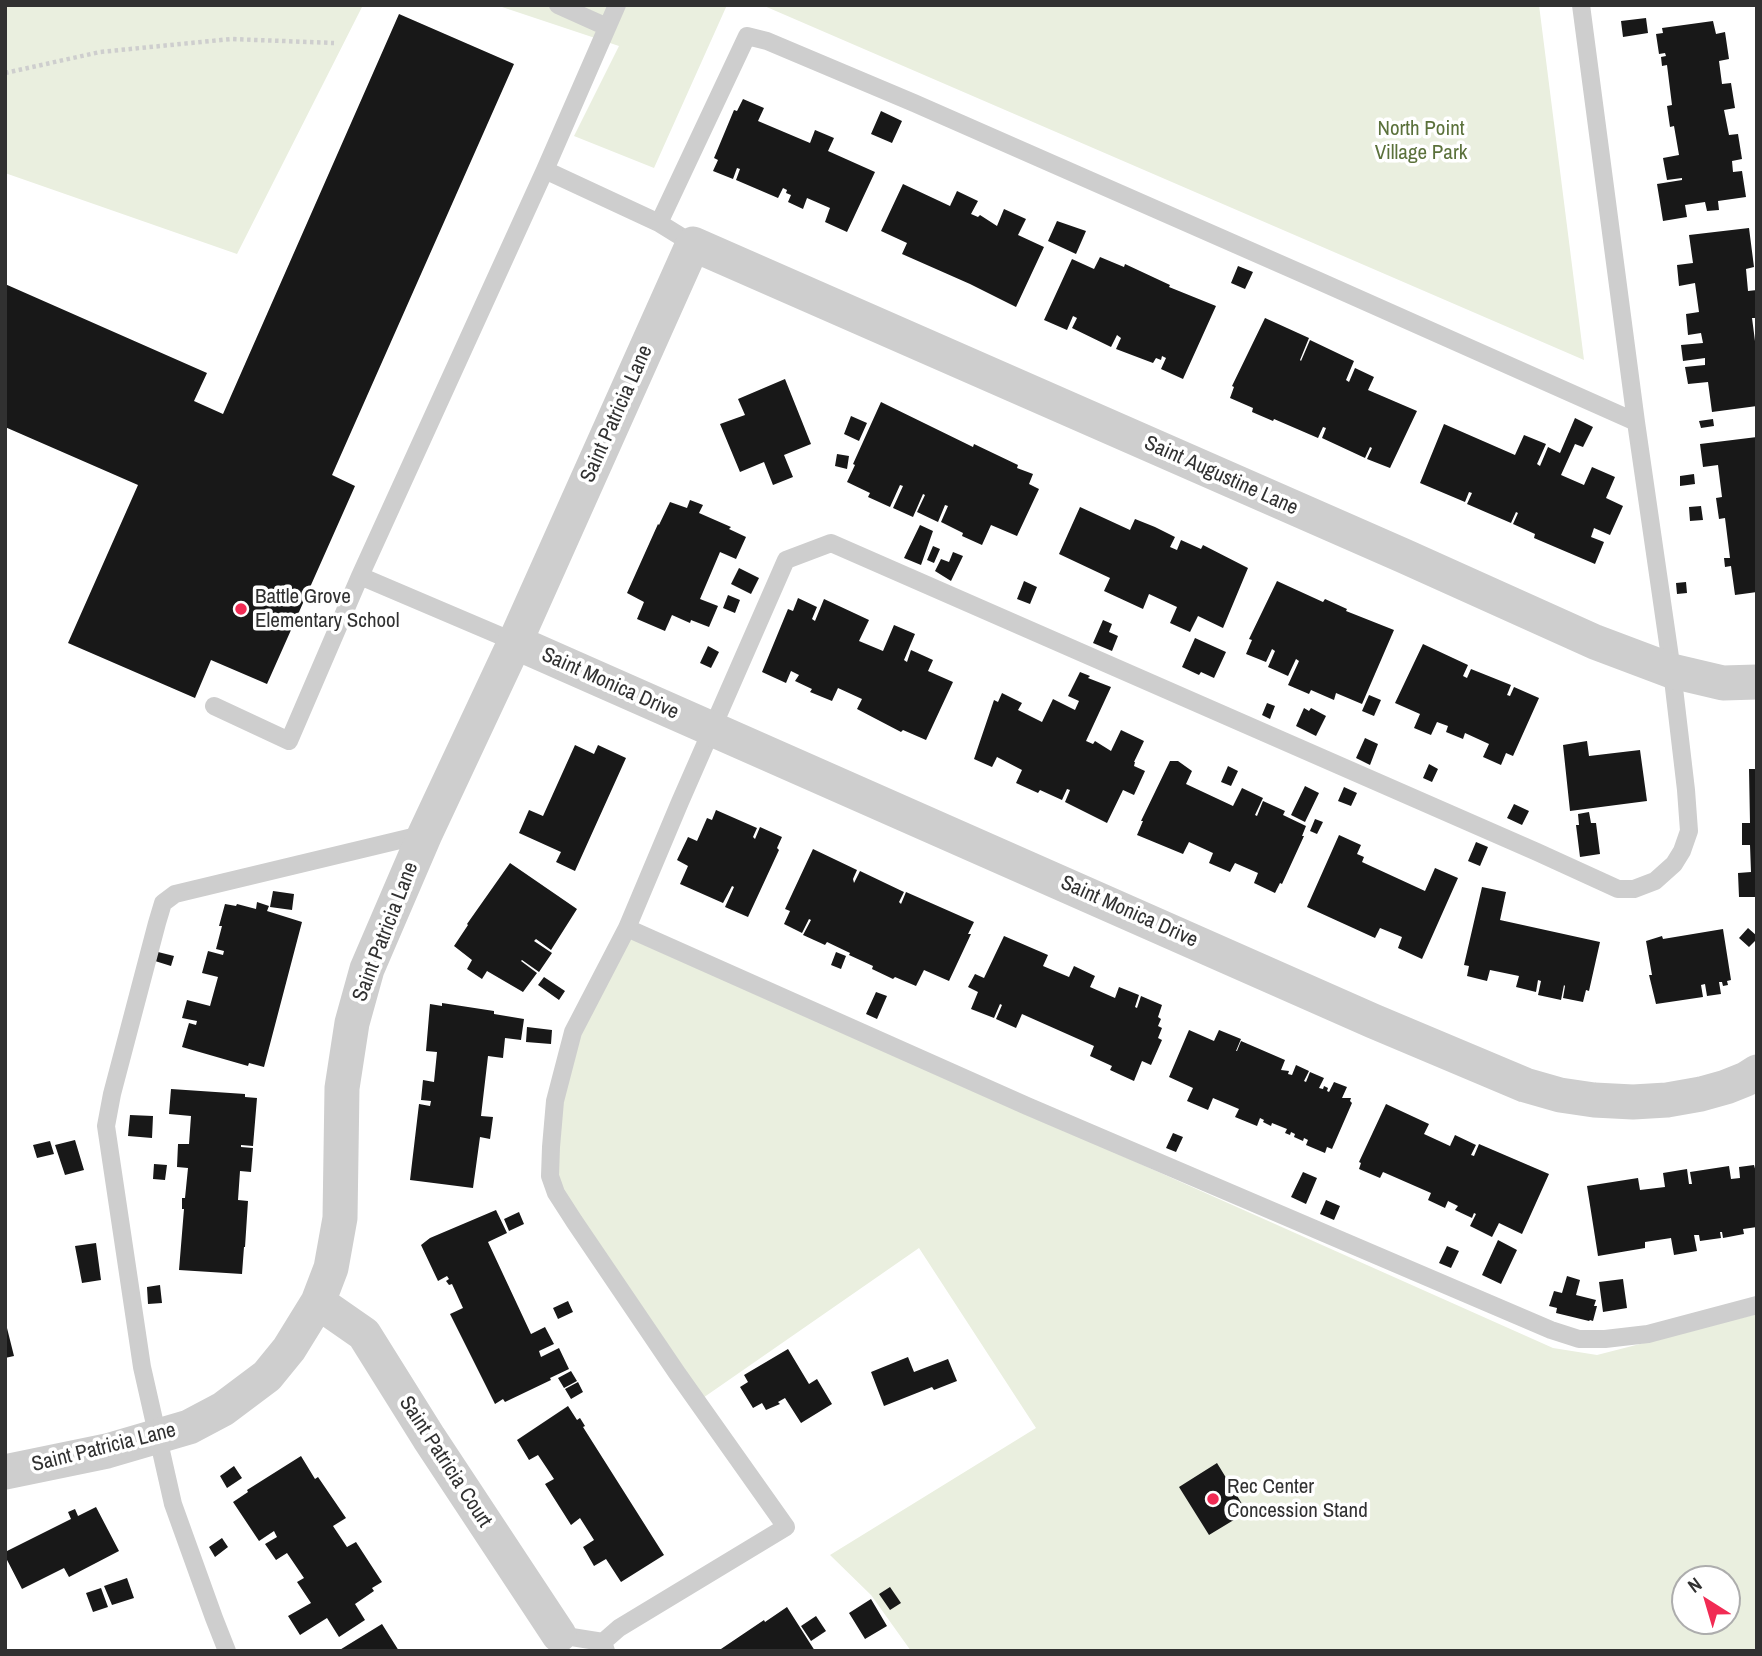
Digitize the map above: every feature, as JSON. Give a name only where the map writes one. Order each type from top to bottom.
[{"type":"street","name":"Saint Patricia Lane","points":[[5,1472],[107,1451],[189,1427],[223,1409],[267,1376],[289,1349],[318,1302],[331,1268],[340,1218],[342,1088],[352,1023],[367,969],[425,834],[515,642],[693,244]]},
{"type":"street","name":"Saint Augustine Lane","points":[[693,244],[1595,642],[1672,671],[1723,683],[1757,682]]},
{"type":"street","name":"Saint Monica Drive","points":[[515,642],[1373,1021],[1525,1085],[1560,1095],[1633,1102],[1667,1100],[1753,1083]]},
{"type":"street","name":"Saint Patricia Court","points":[[318,1302],[363,1334],[559,1635]]},
{"type":"lane","points":[[558,5],[607,27]]},
{"type":"lane","points":[[214,706],[289,741],[360,576],[617,5]]},
{"type":"lane","points":[[559,1635],[604,1646],[619,1628],[786,1527],[574,1221],[556,1193],[550,1176],[555,1101],[573,1031],[627,928],[786,560],[831,543],[1618,890],[1634,889],[1656,881],[1674,864],[1689,831],[1686,790],[1581,5]]},
{"type":"lane","points":[[659,223],[747,36],[767,41],[940,114],[1636,422]]},
{"type":"lane","points":[[545,170],[659,223],[693,244]]},
{"type":"lane","points":[[360,576],[515,642]]},
{"type":"lane","points":[[227,1651],[173,1504],[142,1367],[106,1126],[112,1094],[163,903],[175,894],[425,834]]},
{"type":"lane","points":[[627,928],[1027,1106],[1551,1330],[1578,1339],[1648,1334],[1757,1305]]},
{"type":"path","points":[[5,73],[100,52],[231,38],[334,43]]},
{"type":"green space","points":[[5,5],[363,5],[237,254],[5,173]]},
{"type":"green space","points":[[496,5],[727,5],[654,168],[574,136],[619,46]]},
{"type":"green space","name":"North Point Village Park","points":[[762,5],[1539,5],[1584,360]]},
{"type":"green space","points":[[627,935],[1553,1348],[1597,1355],[1757,1314],[1757,1651],[911,1651],[871,1595],[830,1555],[1036,1428],[919,1248],[700,1400],[558,1192],[557,1102],[576,1034]]},
{"type":"building","points":[[399,14],[514,64],[332,475],[355,486],[267,684],[211,660],[195,698],[68,643],[138,485],[5,427],[5,284],[207,373],[194,401],[223,414]]},
{"type":"building","points":[[1646,18],[1648,33],[1623,37],[1621,21]]},
{"type":"building","points":[[1713,21],[1716,34],[1725,32],[1729,59],[1719,61],[1722,84],[1731,83],[1735,108],[1724,110],[1729,135],[1738,134],[1742,159],[1732,161],[1733,172],[1742,171],[1746,197],[1718,201],[1719,210],[1707,211],[1705,202],[1685,205],[1687,217],[1663,221],[1657,184],[1682,178],[1667,180],[1663,158],[1679,155],[1667,106],[1672,105],[1667,65],[1662,66],[1661,57],[1666,56],[1665,53],[1659,54],[1656,34],[1663,33],[1662,28]]},
{"type":"building","points":[[743,99],[764,108],[758,121],[810,143],[815,130],[834,138],[828,151],[875,172],[847,232],[825,222],[830,208],[807,198],[803,209],[788,202],[791,195],[783,188],[778,198],[736,180],[740,169],[737,168],[733,179],[713,171],[718,160],[714,158],[734,110],[737,111]]},
{"type":"building","points":[[881,111],[902,121],[892,143],[871,134]]},
{"type":"building","points":[[903,184],[950,206],[957,191],[978,201],[971,214],[978,217],[980,215],[997,226],[1004,209],[1026,219],[1018,235],[1044,247],[1016,307],[902,254],[907,243],[881,231]]},
{"type":"building","points":[[1057,221],[1086,231],[1076,254],[1048,241]]},
{"type":"building","points":[[1749,228],[1754,267],[1746,269],[1748,291],[1757,290],[1757,318],[1752,318],[1755,341],[1757,340],[1757,406],[1712,412],[1708,382],[1688,384],[1685,367],[1705,365],[1705,358],[1683,361],[1681,345],[1703,343],[1701,333],[1688,335],[1686,314],[1699,312],[1695,283],[1679,286],[1677,265],[1693,263],[1689,235]]},
{"type":"building","points":[[1100,257],[1124,267],[1125,264],[1170,285],[1169,287],[1216,306],[1183,379],[1161,369],[1166,358],[1162,356],[1161,360],[1156,358],[1153,363],[1116,349],[1121,338],[1117,335],[1111,347],[1072,328],[1077,318],[1073,316],[1067,330],[1044,320],[1072,259],[1094,269]]},
{"type":"building","points":[[1238,266],[1253,272],[1245,289],[1231,283]]},
{"type":"building","points":[[1265,318],[1309,338],[1301,361],[1310,340],[1354,361],[1346,380],[1349,382],[1355,368],[1374,377],[1368,390],[1417,411],[1390,468],[1367,459],[1372,448],[1370,447],[1365,458],[1322,438],[1326,428],[1323,427],[1318,438],[1252,412],[1253,408],[1230,398],[1234,387],[1232,386]]},
{"type":"building","points":[[785,379],[811,444],[784,455],[793,477],[773,485],[764,462],[740,472],[720,424],[745,415],[738,399]]},
{"type":"building","points":[[881,402],[1033,474],[1029,484],[1039,489],[1017,536],[991,525],[982,545],[941,522],[948,506],[945,505],[938,522],[917,512],[925,495],[923,494],[913,517],[893,508],[903,486],[900,485],[890,507],[868,497],[870,493],[847,482]]},
{"type":"building","points":[[851,416],[867,423],[859,441],[844,434]]},
{"type":"building","points":[[1575,418],[1593,427],[1583,447],[1575,444],[1561,475],[1584,485],[1592,467],[1615,477],[1606,498],[1623,506],[1610,535],[1594,528],[1591,537],[1604,542],[1595,564],[1534,538],[1535,534],[1513,524],[1518,513],[1516,512],[1511,523],[1467,504],[1472,493],[1469,492],[1465,502],[1420,483],[1444,424],[1515,455],[1524,435],[1546,444],[1537,464],[1540,466],[1548,447],[1560,453]]},
{"type":"building","points":[[1713,419],[1714,426],[1701,428],[1699,421]]},
{"type":"building","points":[[1757,437],[1757,592],[1735,595],[1731,566],[1725,567],[1724,558],[1730,558],[1725,518],[1719,519],[1716,498],[1722,497],[1718,465],[1703,467],[1700,444]]},
{"type":"building","points":[[837,454],[849,456],[847,469],[835,466]]},
{"type":"building","points":[[1694,474],[1695,484],[1680,486],[1680,476]]},
{"type":"building","points":[[690,500],[703,505],[699,513],[746,537],[736,559],[720,552],[700,599],[718,606],[709,627],[672,615],[665,631],[637,619],[644,602],[627,593],[670,502],[687,508]]},
{"type":"building","points":[[1701,506],[1703,520],[1690,521],[1689,507]]},
{"type":"building","points":[[1080,507],[1130,530],[1135,519],[1175,537],[1170,547],[1177,550],[1181,540],[1201,549],[1203,545],[1248,568],[1223,628],[1198,616],[1190,632],[1170,623],[1177,607],[1149,594],[1143,609],[1104,591],[1110,578],[1059,554]]},
{"type":"building","points":[[920,525],[933,531],[921,565],[904,558]]},
{"type":"building","points":[[933,546],[940,549],[934,563],[927,560]]},
{"type":"building","points":[[953,552],[963,556],[951,581],[935,571],[941,559],[949,562]]},
{"type":"building","points":[[739,568],[759,578],[751,594],[731,584]]},
{"type":"building","points":[[1024,581],[1037,587],[1030,604],[1017,599]]},
{"type":"building","points":[[1277,581],[1394,630],[1362,704],[1336,693],[1334,700],[1311,690],[1309,694],[1288,685],[1299,661],[1296,659],[1288,676],[1268,667],[1275,651],[1272,649],[1266,662],[1246,654],[1252,640],[1249,639]]},
{"type":"building","points":[[1686,582],[1687,593],[1677,594],[1676,583]]},
{"type":"building","points":[[728,595],[740,600],[735,613],[723,608]]},
{"type":"building","points":[[798,598],[817,607],[812,619],[815,621],[824,599],[869,620],[859,641],[883,651],[894,625],[915,634],[904,660],[907,662],[911,650],[933,660],[928,671],[953,682],[926,740],[903,730],[901,732],[857,709],[862,699],[838,688],[832,701],[810,692],[812,689],[795,681],[799,675],[791,671],[786,683],[762,672],[788,609],[793,611]]},
{"type":"building","points":[[1103,620],[1112,624],[1109,632],[1118,636],[1112,651],[1093,643]]},
{"type":"building","points":[[1195,638],[1226,652],[1214,678],[1182,667]]},
{"type":"building","points":[[1423,644],[1468,665],[1463,676],[1467,678],[1471,669],[1511,685],[1507,695],[1510,696],[1514,687],[1539,698],[1513,756],[1506,753],[1501,765],[1483,757],[1489,744],[1465,733],[1463,739],[1446,732],[1448,726],[1437,722],[1431,735],[1414,728],[1420,714],[1395,703]]},
{"type":"building","points":[[708,646],[719,652],[711,668],[700,663]]},
{"type":"building","points":[[1080,672],[1111,687],[1086,741],[1093,744],[1095,741],[1111,751],[1121,730],[1144,741],[1134,766],[1145,771],[1134,795],[1123,790],[1107,823],[1065,802],[1070,790],[1067,789],[1062,800],[1040,790],[1038,793],[1016,783],[1022,770],[997,757],[992,767],[974,759],[994,700],[998,702],[1002,693],[1022,703],[1018,710],[1042,722],[1053,699],[1075,710],[1079,701],[1068,696]]},
{"type":"building","points":[[1369,695],[1381,700],[1374,716],[1362,711]]},
{"type":"building","points":[[1267,703],[1275,706],[1270,719],[1262,715]]},
{"type":"building","points":[[1304,708],[1309,711],[1311,708],[1326,716],[1316,736],[1296,726]]},
{"type":"building","points":[[1365,738],[1378,744],[1370,765],[1356,758]]},
{"type":"building","points":[[1587,741],[1589,756],[1640,750],[1647,801],[1570,811],[1563,745]]},
{"type":"building","points":[[575,745],[594,754],[598,745],[626,758],[575,871],[556,862],[561,852],[519,833],[529,810],[543,816]]},
{"type":"building","points":[[1170,761],[1178,761],[1192,771],[1186,784],[1233,806],[1242,788],[1263,798],[1255,815],[1257,816],[1263,801],[1285,811],[1283,815],[1306,826],[1282,884],[1280,883],[1275,893],[1254,883],[1258,873],[1235,863],[1230,872],[1209,863],[1213,853],[1189,842],[1183,854],[1137,835]]},
{"type":"building","points":[[1429,764],[1438,769],[1432,782],[1423,778]]},
{"type":"building","points":[[1228,766],[1238,771],[1231,786],[1221,782]]},
{"type":"building","points":[[1749,769],[1757,769],[1757,897],[1739,897],[1738,873],[1751,872],[1750,845],[1742,845],[1742,823],[1750,823]]},
{"type":"building","points":[[1305,786],[1319,793],[1305,822],[1291,815]]},
{"type":"building","points":[[1344,787],[1357,793],[1351,806],[1338,801]]},
{"type":"building","points":[[1514,804],[1529,811],[1522,825],[1507,818]]},
{"type":"building","points":[[716,810],[757,828],[753,837],[755,839],[760,827],[782,837],[777,848],[779,850],[748,917],[725,907],[734,887],[732,886],[723,903],[680,884],[688,866],[677,860],[688,837],[697,841],[707,818],[712,820]]},
{"type":"building","points":[[1589,812],[1591,823],[1596,823],[1600,854],[1580,857],[1576,825],[1579,825],[1578,814]]},
{"type":"building","points":[[1315,819],[1323,822],[1317,834],[1310,831]]},
{"type":"building","points":[[1339,835],[1361,845],[1357,854],[1364,857],[1362,862],[1425,891],[1435,868],[1458,878],[1422,959],[1398,948],[1402,937],[1380,928],[1375,938],[1307,907]]},
{"type":"building","points":[[1476,842],[1488,847],[1480,866],[1468,861]]},
{"type":"building","points":[[813,849],[857,870],[854,883],[860,871],[904,892],[899,902],[901,904],[906,892],[974,922],[949,981],[924,970],[916,986],[895,977],[893,979],[872,969],[873,966],[849,955],[850,953],[803,935],[811,920],[809,919],[802,933],[784,924],[790,911],[785,909]]},
{"type":"building","points":[[510,863],[577,909],[551,950],[536,939],[534,941],[552,953],[539,972],[521,961],[537,973],[523,992],[487,971],[482,979],[467,969],[472,960],[454,946]]},
{"type":"building","points":[[1482,887],[1506,892],[1500,920],[1600,942],[1589,991],[1586,990],[1583,1002],[1563,998],[1564,985],[1561,1000],[1538,995],[1541,981],[1538,980],[1536,992],[1516,987],[1519,976],[1490,970],[1487,981],[1467,976],[1469,966],[1464,965]]},
{"type":"building","points":[[273,891],[294,894],[292,910],[270,907]]},
{"type":"building","points":[[257,902],[269,906],[267,911],[302,922],[264,1067],[249,1063],[248,1066],[182,1047],[189,1023],[196,1025],[197,1021],[182,1018],[187,1000],[210,1006],[218,977],[202,973],[208,951],[223,955],[224,951],[216,949],[225,904],[256,909]]},
{"type":"building","points":[[1748,928],[1757,936],[1749,947],[1739,938]]},
{"type":"building","points":[[1723,929],[1731,980],[1727,981],[1728,985],[1723,986],[1722,982],[1719,982],[1721,994],[1707,996],[1705,984],[1701,985],[1703,997],[1656,1004],[1649,975],[1652,975],[1646,941],[1662,936],[1663,939]]},
{"type":"building","points":[[1004,936],[1048,955],[1043,966],[1069,977],[1074,966],[1095,976],[1090,987],[1115,998],[1119,987],[1139,995],[1135,1007],[1137,1008],[1141,996],[1162,1005],[1158,1026],[1162,1028],[1158,1038],[1162,1040],[1151,1065],[1142,1061],[1134,1081],[1110,1070],[1112,1066],[1090,1056],[1094,1046],[1022,1014],[1016,1028],[996,1019],[1002,1005],[1000,1004],[994,1018],[971,1009],[978,992],[968,987],[975,974],[984,978]]},
{"type":"building","points":[[158,952],[174,956],[171,966],[155,961]]},
{"type":"building","points":[[836,952],[846,956],[841,969],[831,965]]},
{"type":"building","points":[[544,977],[565,991],[559,1000],[538,985]]},
{"type":"building","points":[[876,992],[887,996],[877,1019],[866,1014]]},
{"type":"building","points":[[442,1003],[494,1011],[494,1014],[524,1019],[521,1040],[505,1038],[503,1058],[488,1056],[481,1116],[493,1117],[490,1139],[480,1137],[473,1188],[410,1180],[419,1104],[430,1106],[431,1101],[421,1100],[423,1080],[434,1082],[437,1052],[426,1051],[430,1004],[442,1006]]},
{"type":"building","points":[[527,1027],[552,1030],[551,1044],[526,1042]]},
{"type":"building","points":[[1189,1030],[1214,1041],[1219,1030],[1241,1039],[1236,1051],[1241,1041],[1285,1060],[1281,1070],[1289,1071],[1288,1074],[1292,1075],[1296,1065],[1309,1071],[1304,1081],[1306,1082],[1310,1072],[1324,1078],[1319,1088],[1323,1089],[1324,1086],[1329,1092],[1334,1082],[1347,1087],[1342,1098],[1351,1098],[1352,1103],[1332,1149],[1327,1147],[1325,1153],[1306,1145],[1308,1140],[1294,1137],[1295,1134],[1291,1132],[1290,1135],[1285,1133],[1287,1129],[1272,1123],[1271,1126],[1260,1118],[1257,1126],[1235,1117],[1239,1109],[1213,1098],[1208,1110],[1187,1101],[1193,1088],[1169,1077]]},
{"type":"building","points":[[171,1089],[245,1094],[245,1097],[257,1098],[253,1146],[241,1145],[253,1148],[251,1172],[240,1171],[238,1200],[248,1201],[242,1274],[179,1270],[184,1209],[182,1198],[185,1198],[188,1168],[177,1167],[178,1144],[189,1144],[191,1116],[169,1114]]},
{"type":"building","points":[[1386,1104],[1429,1124],[1424,1134],[1450,1146],[1455,1135],[1476,1145],[1471,1155],[1474,1156],[1479,1144],[1549,1174],[1522,1234],[1499,1223],[1492,1237],[1470,1226],[1476,1214],[1474,1213],[1472,1218],[1455,1210],[1458,1206],[1448,1201],[1445,1208],[1428,1200],[1431,1193],[1383,1172],[1380,1178],[1359,1169],[1359,1162]]},
{"type":"building","points":[[130,1115],[153,1116],[152,1138],[128,1136]]},
{"type":"building","points":[[1173,1133],[1183,1137],[1176,1152],[1166,1148]]},
{"type":"building","points":[[75,1140],[84,1170],[65,1175],[55,1145]]},
{"type":"building","points":[[50,1141],[54,1154],[37,1158],[33,1145]]},
{"type":"building","points":[[154,1164],[167,1165],[165,1180],[153,1179]]},
{"type":"building","points":[[1754,1165],[1757,1176],[1757,1227],[1743,1229],[1744,1234],[1723,1238],[1720,1232],[1721,1238],[1700,1241],[1699,1235],[1694,1235],[1697,1251],[1674,1255],[1671,1238],[1645,1242],[1645,1248],[1598,1256],[1587,1186],[1638,1178],[1640,1190],[1665,1187],[1663,1173],[1687,1169],[1689,1184],[1692,1184],[1690,1172],[1729,1166],[1731,1179],[1740,1178],[1739,1167]]},
{"type":"building","points":[[1303,1172],[1317,1178],[1306,1204],[1291,1197]]},
{"type":"building","points":[[1326,1200],[1340,1206],[1334,1220],[1320,1214]]},
{"type":"building","points":[[496,1210],[507,1233],[488,1242],[531,1334],[545,1327],[554,1344],[539,1351],[541,1357],[559,1348],[569,1369],[505,1402],[503,1399],[495,1404],[450,1314],[463,1308],[452,1284],[449,1285],[446,1281],[449,1279],[447,1276],[438,1281],[421,1245],[430,1238]]},
{"type":"building","points":[[519,1212],[524,1224],[509,1231],[504,1219]]},
{"type":"building","points":[[1498,1240],[1517,1250],[1501,1284],[1482,1275]]},
{"type":"building","points":[[96,1243],[101,1280],[82,1283],[75,1246]]},
{"type":"building","points":[[1447,1246],[1459,1251],[1451,1268],[1439,1263]]},
{"type":"building","points":[[1567,1276],[1580,1280],[1576,1295],[1596,1300],[1593,1321],[1556,1313],[1557,1308],[1549,1306],[1554,1291],[1562,1293]]},
{"type":"building","points":[[1623,1279],[1627,1308],[1603,1312],[1599,1282]]},
{"type":"building","points":[[160,1285],[162,1303],[148,1304],[147,1287]]},
{"type":"building","points":[[568,1301],[573,1312],[558,1319],[553,1308]]},
{"type":"building","points":[[5,1320],[14,1356],[5,1358]]},
{"type":"building","points":[[788,1349],[809,1384],[817,1379],[832,1404],[801,1423],[785,1398],[778,1402],[780,1404],[766,1410],[762,1403],[753,1408],[740,1387],[748,1382],[744,1375]]},
{"type":"building","points":[[908,1357],[914,1372],[948,1359],[957,1381],[934,1390],[932,1387],[884,1406],[871,1372]]},
{"type":"building","points":[[571,1371],[577,1381],[564,1388],[558,1378]]},
{"type":"building","points":[[578,1382],[583,1392],[571,1399],[565,1389]]},
{"type":"building","points":[[568,1406],[577,1420],[580,1418],[585,1426],[583,1427],[664,1555],[621,1582],[606,1559],[594,1566],[583,1547],[594,1540],[580,1518],[571,1525],[545,1484],[554,1479],[538,1455],[529,1460],[517,1440]]},
{"type":"building","points":[[301,1456],[315,1479],[318,1477],[346,1518],[333,1526],[347,1547],[356,1542],[382,1582],[355,1604],[365,1620],[339,1637],[327,1618],[300,1635],[288,1616],[311,1603],[297,1582],[304,1578],[287,1553],[276,1560],[265,1544],[277,1537],[274,1531],[259,1541],[233,1502]]},
{"type":"building","name":"Rec Center Concession Stand","points":[[1217,1463],[1247,1512],[1209,1535],[1179,1487]]},
{"type":"building","points":[[234,1466],[242,1478],[227,1488],[220,1476]]},
{"type":"building","points":[[96,1507],[119,1551],[69,1577],[64,1568],[22,1589],[5,1552],[71,1519],[68,1512],[75,1509],[78,1516]]},
{"type":"building","points":[[222,1538],[228,1547],[215,1557],[209,1547]]},
{"type":"building","points":[[127,1578],[134,1598],[112,1605],[104,1586]]},
{"type":"building","points":[[890,1587],[901,1603],[890,1610],[879,1594]]},
{"type":"building","points":[[101,1588],[108,1607],[93,1612],[86,1593]]},
{"type":"building","points":[[871,1599],[887,1626],[865,1639],[849,1613]]},
{"type":"building","points":[[787,1607],[815,1651],[718,1651],[764,1620],[765,1622]]},
{"type":"building","points":[[816,1616],[826,1631],[811,1641],[801,1626]]},
{"type":"building","points":[[382,1624],[399,1651],[338,1651]]},
{"type":"place","name":"Battle Grove Elementary School","points":[[241,609]]},
{"type":"place","name":"Rec Center Concession Stand","points":[[1213,1499]]}]
